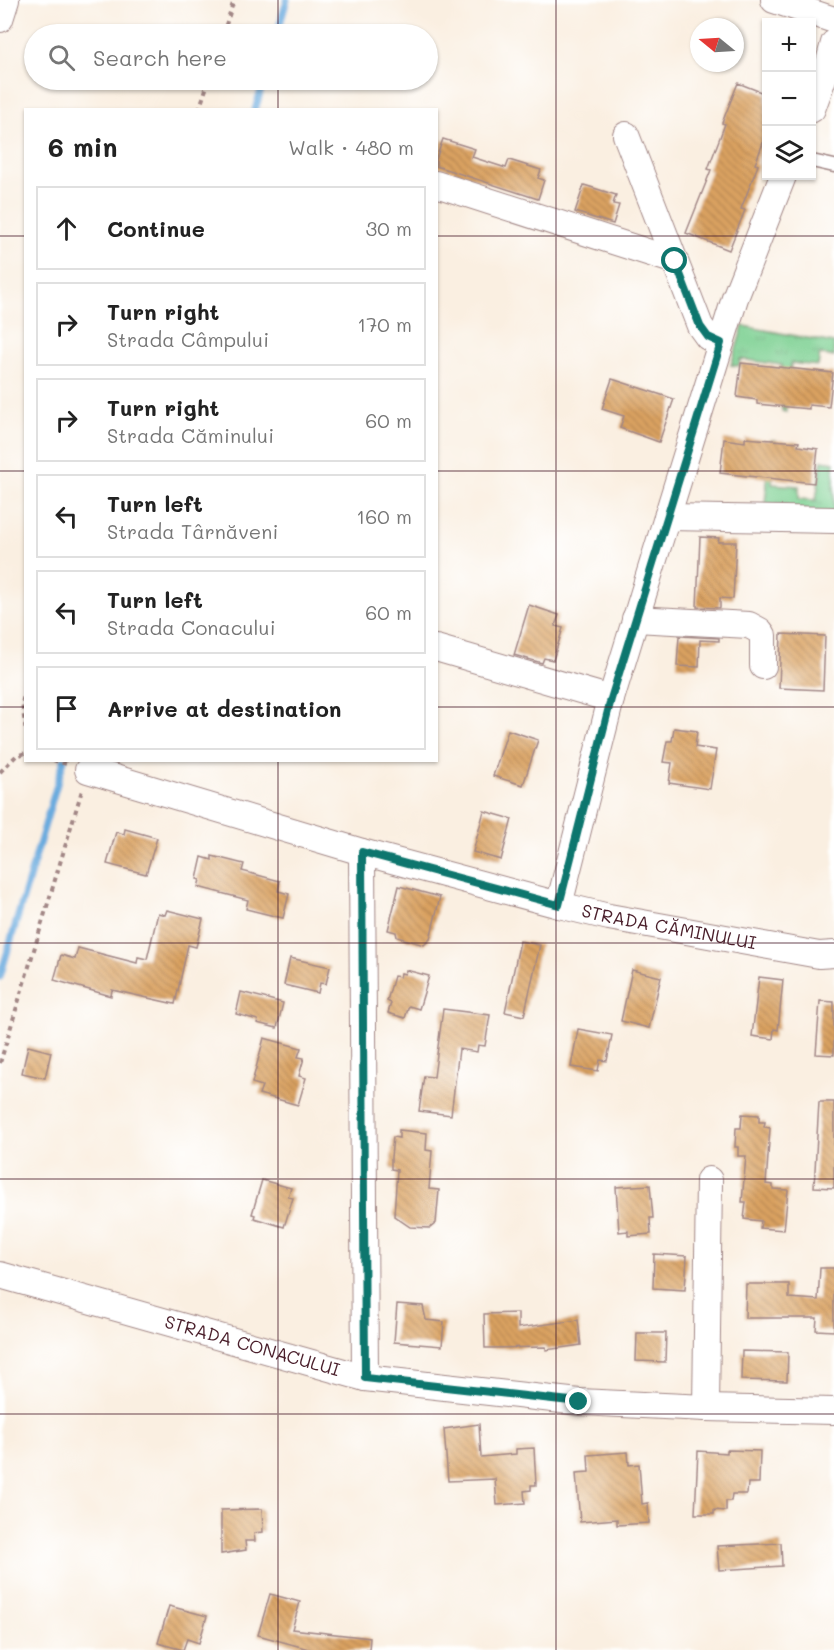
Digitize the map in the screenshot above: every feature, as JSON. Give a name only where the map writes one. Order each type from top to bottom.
[{"type":"street","points":[[0,19],[6,0]]},
{"type":"street","points":[[774,0],[834,20]]},
{"type":"street","points":[[816,98],[834,43]]},
{"type":"street","points":[[626,135],[700,326],[708,337],[721,343]]},
{"type":"street","points":[[559,905],[611,699],[635,619],[735,298],[781,180]]},
{"type":"street","points":[[438,185],[675,261]]},
{"type":"street","points":[[667,517],[834,520]]},
{"type":"street","points":[[635,619],[749,625],[760,631],[762,635],[763,666]]},
{"type":"street","points":[[438,649],[611,699]]},
{"type":"street","name":"STRADA CĂMINULUI","points":[[90,765],[362,852],[559,905],[609,917],[819,955],[834,954]]},
{"type":"street","points":[[362,852],[365,1378]]},
{"type":"street","points":[[706,1408],[709,1180]]},
{"type":"street","name":"STRADA CONACULUI","points":[[0,1275],[365,1378],[579,1402],[834,1411]]},
{"type":"lane","points":[[816,162],[834,166]]},
{"type":"path","points":[[226,24],[234,0]]},
{"type":"path","points":[[200,108],[206,90]]},
{"type":"path","points":[[24,696],[22,703],[24,718]]},
{"type":"path","points":[[0,772],[16,756],[24,754]]},
{"type":"path","points":[[0,1063],[90,765]]},
{"type":"green space","points":[[743,326],[834,343],[834,357],[820,354],[818,366],[791,363],[786,412],[782,411],[782,406],[779,405],[782,365],[740,359],[739,366],[731,365]]},
{"type":"green space","points":[[771,440],[776,440],[772,484],[799,486],[799,499],[816,500],[822,460],[834,462],[834,515],[764,514]]},
{"type":"building","points":[[738,83],[762,92],[762,146],[755,164],[758,165],[741,209],[745,210],[729,250],[686,233],[711,170],[708,169],[725,124],[722,123]]},
{"type":"building","points":[[443,139],[475,149],[472,157],[506,168],[509,160],[541,170],[538,178],[544,180],[538,199],[438,167],[438,153]]},
{"type":"building","points":[[584,185],[616,195],[613,204],[619,205],[613,224],[575,212]]},
{"type":"building","points":[[741,363],[833,373],[829,407],[809,405],[809,409],[757,404],[757,400],[737,397]]},
{"type":"building","points":[[612,379],[674,399],[659,442],[620,428],[624,416],[602,409]]},
{"type":"building","points":[[745,438],[799,442],[798,446],[818,449],[814,483],[720,473],[724,439],[745,442]]},
{"type":"building","points":[[700,537],[719,538],[718,542],[736,542],[733,599],[720,598],[720,608],[697,607]]},
{"type":"building","points":[[529,605],[559,615],[555,626],[563,628],[553,660],[544,658],[542,663],[514,655]]},
{"type":"building","points":[[781,634],[825,636],[823,690],[779,688]]},
{"type":"building","points":[[679,636],[719,638],[719,641],[700,640],[699,667],[677,666]]},
{"type":"building","points":[[674,728],[697,731],[695,747],[716,750],[710,789],[669,783],[672,763],[663,762],[667,741],[672,741]]},
{"type":"building","points":[[508,730],[538,740],[523,785],[493,776]]},
{"type":"building","points":[[484,811],[512,819],[501,860],[473,852]]},
{"type":"building","points":[[125,829],[157,838],[146,874],[107,864],[116,832],[124,834]]},
{"type":"building","points":[[212,856],[244,864],[242,871],[280,881],[278,891],[289,894],[283,918],[246,909],[248,900],[198,887],[200,880],[197,879],[202,857],[212,860]]},
{"type":"building","points":[[399,886],[440,897],[430,939],[424,945],[397,937],[396,932],[388,930]]},
{"type":"building","points":[[167,910],[203,919],[196,947],[188,945],[175,1004],[112,990],[111,996],[54,980],[61,955],[75,959],[78,948],[137,963],[138,957],[147,959],[158,913],[165,915]]},
{"type":"building","points":[[520,941],[540,945],[524,1016],[505,1012]]},
{"type":"building","points":[[290,958],[330,967],[326,984],[320,983],[318,993],[284,985]]},
{"type":"building","points":[[406,970],[429,976],[419,1009],[409,1006],[405,1018],[388,1013],[391,1003],[387,1001],[394,976],[400,977],[401,973],[405,974]]},
{"type":"building","points":[[632,970],[661,977],[649,1028],[621,1021]]},
{"type":"building","points":[[759,977],[783,980],[778,1030],[774,1029],[773,1039],[752,1036]]},
{"type":"building","points":[[241,992],[283,1003],[277,1028],[236,1014]]},
{"type":"building","points":[[820,1001],[834,1002],[834,1055],[816,1054]]},
{"type":"building","points":[[443,1009],[490,1015],[485,1046],[478,1045],[477,1052],[459,1049],[451,1115],[419,1111],[424,1076],[434,1077]]},
{"type":"building","points":[[578,1029],[612,1035],[607,1061],[600,1060],[598,1071],[571,1067]]},
{"type":"building","points":[[264,1038],[301,1048],[298,1057],[304,1058],[299,1076],[306,1078],[298,1105],[259,1094],[262,1086],[252,1083]]},
{"type":"building","points":[[28,1046],[51,1052],[45,1078],[22,1073]]},
{"type":"building","points":[[819,1102],[834,1102],[834,1188],[814,1187]]},
{"type":"building","points":[[742,1114],[759,1115],[759,1122],[765,1122],[764,1127],[770,1128],[766,1184],[773,1185],[773,1189],[788,1190],[784,1230],[760,1228],[761,1221],[744,1219],[746,1202],[742,1202],[746,1156],[738,1156],[738,1147],[735,1147],[736,1128],[741,1128]]},
{"type":"building","points":[[399,1130],[427,1133],[426,1150],[432,1151],[429,1189],[439,1190],[436,1223],[430,1228],[410,1227],[394,1216],[397,1170],[391,1169],[391,1157],[393,1137],[399,1138]]},
{"type":"building","points":[[262,1180],[291,1188],[288,1197],[293,1198],[284,1227],[254,1218],[255,1215],[252,1214]]},
{"type":"building","points":[[650,1185],[653,1218],[650,1218],[651,1234],[628,1236],[628,1231],[619,1232],[616,1187]]},
{"type":"building","points":[[654,1254],[687,1256],[685,1290],[653,1288]]},
{"type":"building","points":[[820,1268],[834,1268],[834,1331],[816,1330],[817,1318],[745,1318],[746,1284],[789,1284],[789,1298],[818,1300]]},
{"type":"building","points":[[397,1304],[423,1306],[426,1320],[444,1322],[442,1346],[394,1342]]},
{"type":"building","points":[[518,1313],[518,1328],[578,1320],[581,1345],[546,1350],[546,1347],[485,1348],[484,1314]]},
{"type":"building","points":[[637,1333],[666,1333],[665,1362],[636,1361]]},
{"type":"building","points":[[742,1351],[788,1352],[787,1381],[741,1380]]},
{"type":"building","points":[[479,1424],[481,1457],[516,1454],[516,1449],[534,1448],[536,1485],[531,1485],[531,1490],[524,1491],[525,1503],[497,1505],[495,1479],[448,1481],[444,1429]]},
{"type":"building","points":[[727,1450],[760,1451],[759,1483],[748,1483],[747,1494],[732,1494],[731,1501],[726,1501],[726,1511],[714,1510],[714,1514],[695,1514],[698,1451],[727,1453]]},
{"type":"building","points":[[628,1452],[629,1465],[639,1464],[642,1504],[648,1503],[649,1523],[617,1525],[617,1519],[580,1522],[576,1473],[589,1472],[588,1455]]},
{"type":"building","points":[[262,1509],[263,1532],[254,1533],[255,1541],[245,1541],[246,1550],[221,1554],[221,1510]]},
{"type":"building","points":[[781,1543],[782,1566],[719,1570],[717,1546]]},
{"type":"building","points":[[270,1594],[300,1602],[292,1629],[370,1638],[369,1650],[312,1650],[258,1635]]},
{"type":"building","points":[[169,1606],[207,1616],[199,1643],[187,1639],[183,1650],[158,1643]]},
{"type":"waterway","points":[[280,24],[287,0]]},
{"type":"waterway","points":[[256,108],[261,90]]},
{"type":"waterway","points":[[0,977],[63,762]]},
{"type":"route","points":[[579,1402],[365,1378],[362,852],[559,905],[611,699],[721,343],[708,337],[700,326],[675,261]]}]
